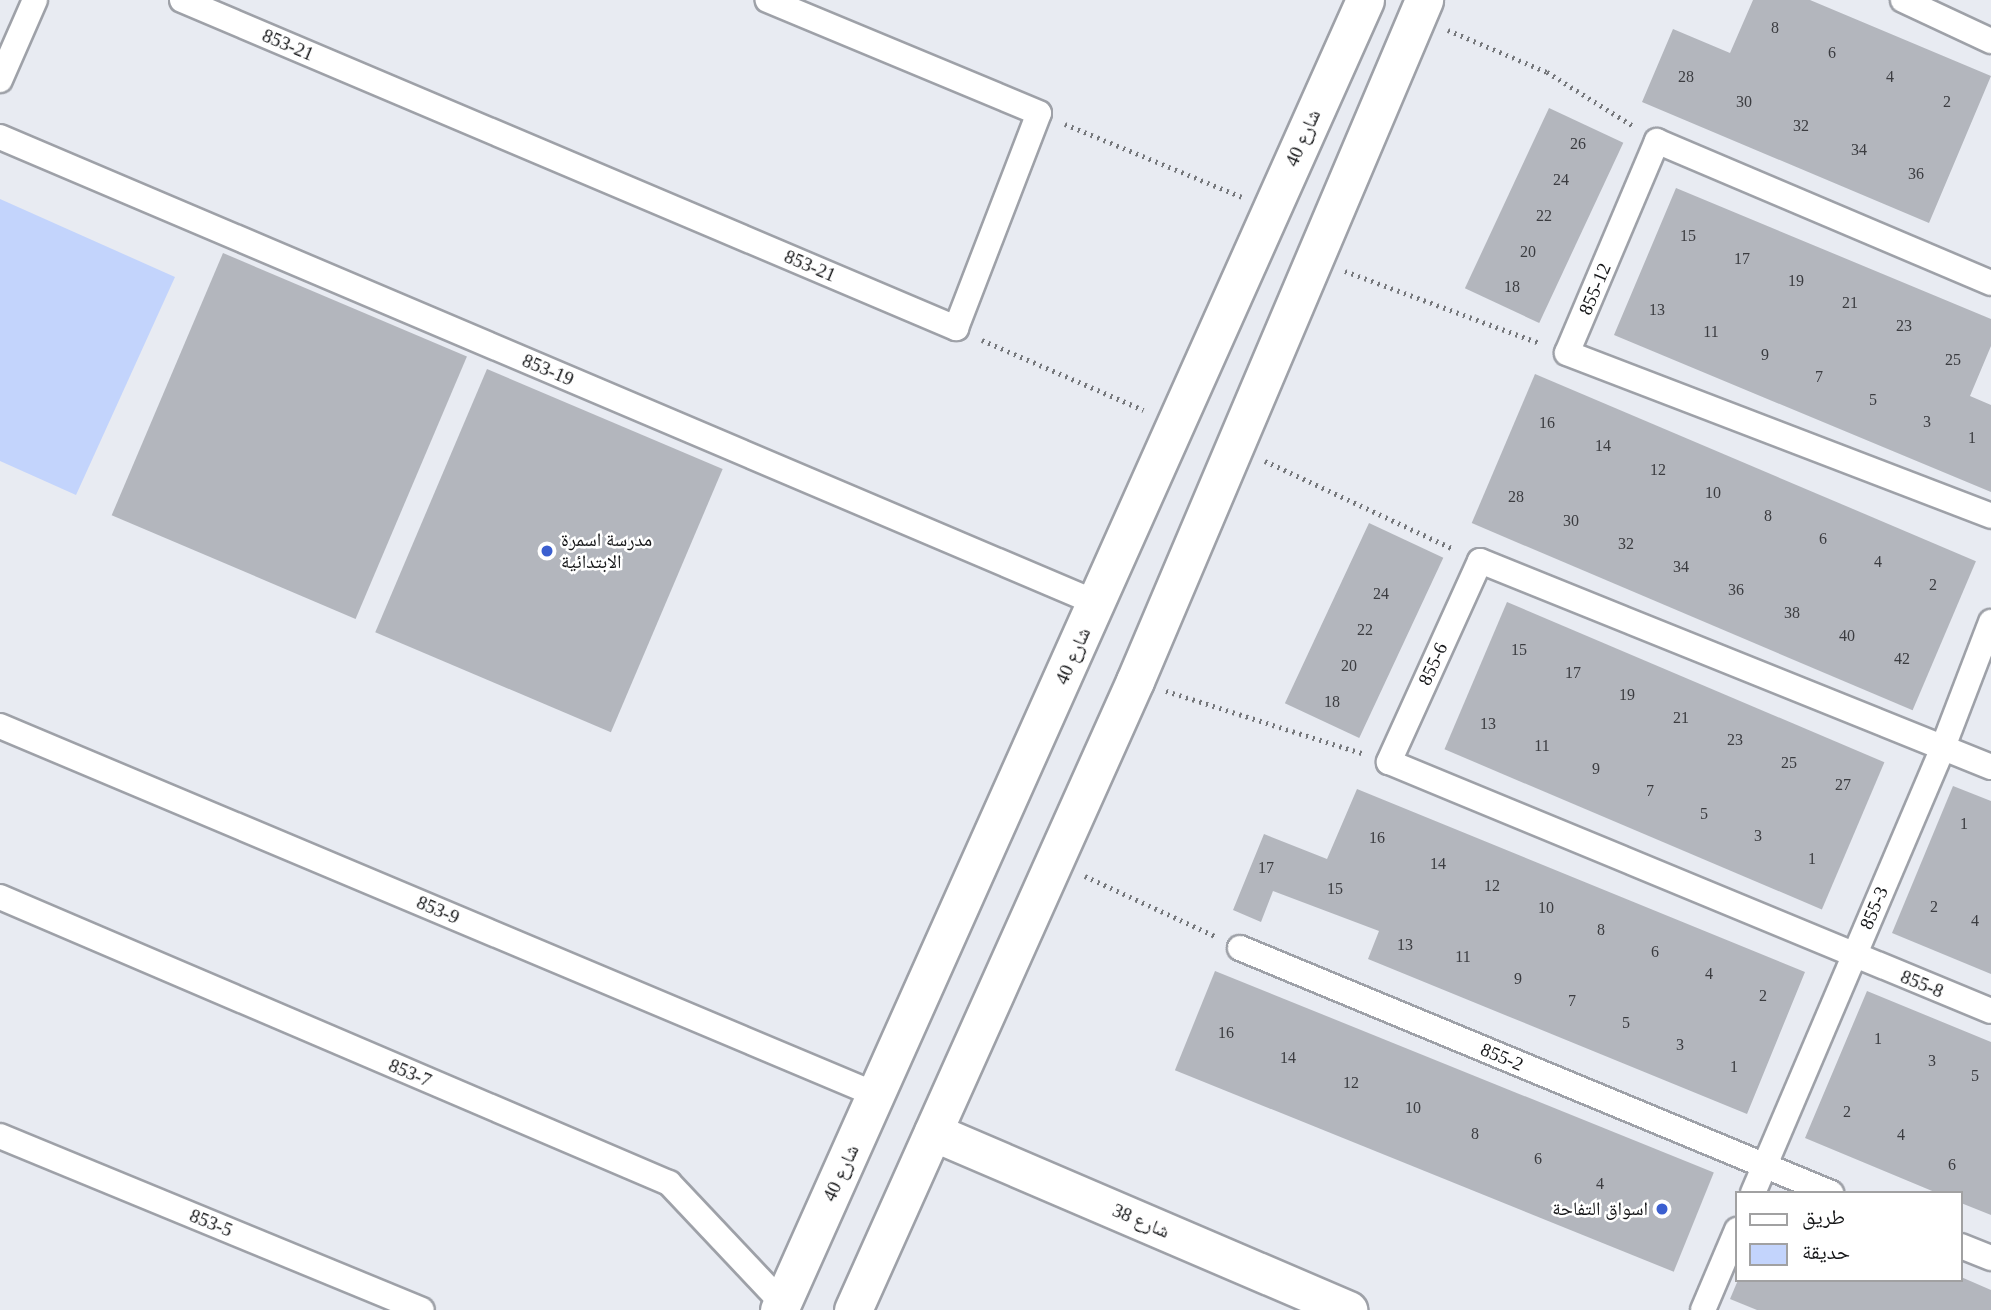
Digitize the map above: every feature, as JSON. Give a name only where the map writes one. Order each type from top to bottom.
[{"type":"main road","name":"شارع 40","points":[[780,1306],[877,1095],[1365,0]]},
{"type":"main road","points":[[853,1310],[1135,681],[1420,8]]},
{"type":"main road","points":[[1247,265],[1309,272]]},
{"type":"main road","name":"شارع 38","points":[[933,1132],[1349,1310]]},
{"type":"street","points":[[0,80],[35,0]]},
{"type":"street","name":"853-21","points":[[182,0],[956,328]]},
{"type":"street","points":[[768,0],[1039,113],[956,328]]},
{"type":"street","points":[[1903,0],[1991,41]]},
{"type":"street","name":"853-19","points":[[0,137],[1097,603]]},
{"type":"street","points":[[1657,141],[1991,283]]},
{"type":"street","name":"855-12","points":[[1567,354],[1657,141]]},
{"type":"street","points":[[1567,354],[1991,516]]},
{"type":"street","points":[[1480,561],[1991,767]]},
{"type":"street","name":"855-6","points":[[1389,761],[1480,561]]},
{"type":"street","name":"855-3","points":[[1754,1191],[1943,747],[1991,622]]},
{"type":"street","name":"853-9","points":[[0,726],[877,1095]]},
{"type":"street","points":[[1389,761],[1854,956]]},
{"type":"street","name":"853-7","points":[[0,897],[669,1183],[780,1306]]},
{"type":"street","name":"855-2","points":[[1240,948],[1826,1191]]},
{"type":"street","name":"855-8","points":[[1854,956],[1991,1012]]},
{"type":"street","name":"853-5","points":[[0,1136],[422,1310]]},
{"type":"street","points":[[1703,1310],[1736,1232]]},
{"type":"street","points":[[1963,1247],[1991,1258]]},
{"type":"path","points":[[1420,8],[1547,72],[1657,141]]},
{"type":"path","points":[[1039,113],[1272,209]]},
{"type":"path","points":[[1309,272],[1567,354]]},
{"type":"path","points":[[956,328],[1176,424]]},
{"type":"path","points":[[1233,446],[1480,561]]},
{"type":"path","points":[[1135,681],[1389,761]]},
{"type":"path","points":[[1056,862],[1240,948]]},
{"type":"green space","points":[[0,199],[175,277],[76,495],[0,461]]},
{"type":"building","points":[[1753,0],[1810,0],[1991,76],[1929,223],[1642,102],[1673,29],[1730,53]]},
{"type":"building","points":[[1549,108],[1623,143],[1539,323],[1465,288]]},
{"type":"building","points":[[1676,188],[1991,319],[1991,346],[1970,396],[1991,405],[1991,492],[1614,335]]},
{"type":"building","points":[[223,253],[467,357],[356,619],[112,515]]},
{"type":"building","name":"مدرسة اسمرة الابتدائية","points":[[487,369],[723,469],[611,732],[375,632]]},
{"type":"building","points":[[1535,374],[1976,561],[1913,710],[1472,523]]},
{"type":"building","points":[[1369,523],[1443,558],[1359,738],[1285,703]]},
{"type":"building","points":[[1507,602],[1884,762],[1822,909],[1444,749]]},
{"type":"building","points":[[1953,786],[1991,801],[1991,974],[1892,933]]},
{"type":"building","points":[[1357,789],[1805,972],[1747,1114],[1368,959],[1379,931],[1273,891],[1261,922],[1233,910],[1264,834],[1327,859]]},
{"type":"building","points":[[1215,971],[1714,1173],[1674,1272],[1175,1070]]},
{"type":"building","points":[[1867,991],[1991,1042],[1991,1215],[1963,1204],[1963,1191],[1932,1191],[1805,1138]]},
{"type":"building","points":[[1963,1278],[1991,1290],[1991,1310],[1757,1310],[1730,1299],[1737,1282],[1963,1282]]},
{"type":"place","name":"مدرسة اسمرة الابتدائية","points":[[547,551]]},
{"type":"place","name":"اسواق التفاحة","points":[[1662,1209]]}]
